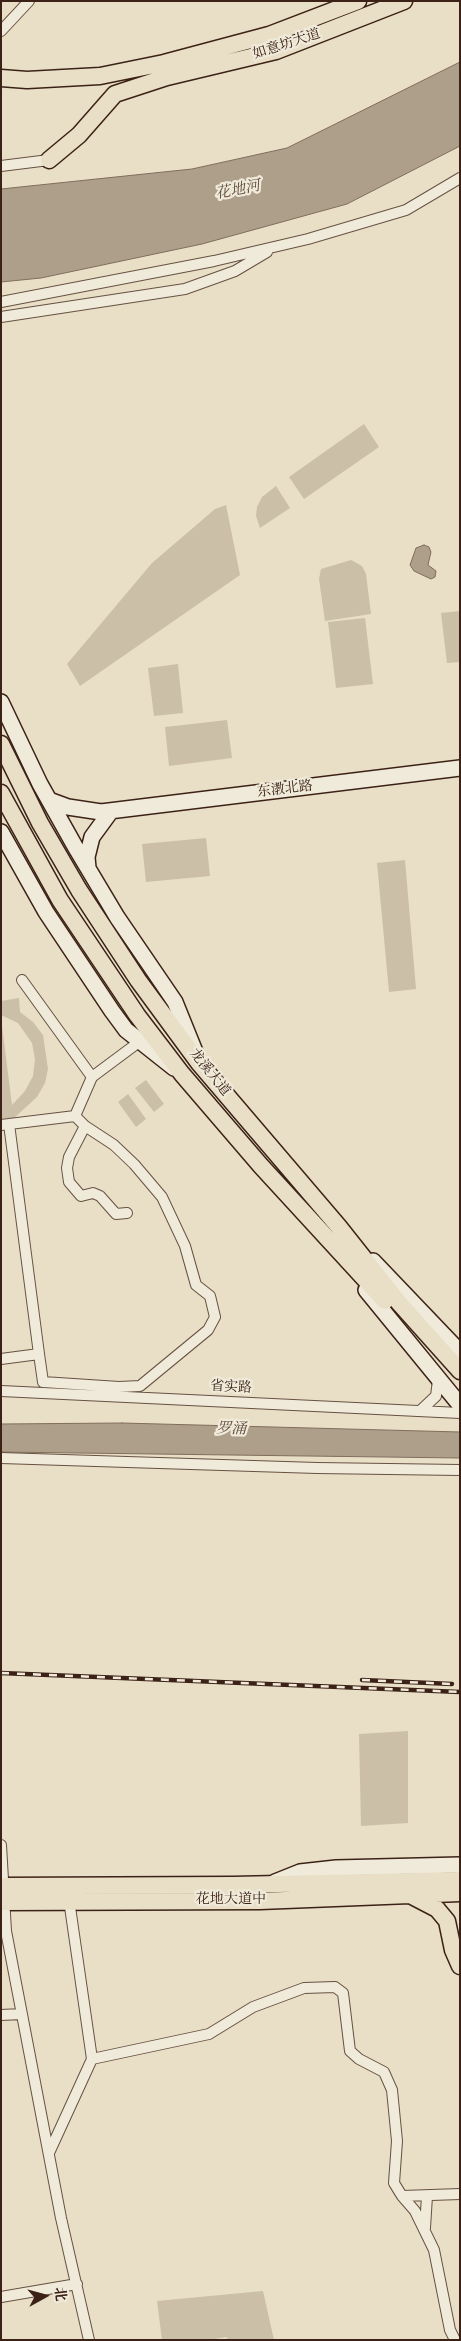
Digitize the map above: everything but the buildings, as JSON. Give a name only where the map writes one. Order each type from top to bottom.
[{"type":"main road","name":"如意坊大道","points":[[166,70],[269,35],[358,1]]},
{"type":"main road","name":"如意坊大道","points":[[166,70],[276,51],[404,1]]},
{"type":"main road","points":[[1,78],[27,80],[166,70]]},
{"type":"main road","points":[[50,160],[79,135],[115,94],[166,70]]},
{"type":"main road","name":"龙溪大道","points":[[1,744],[40,823],[79,890],[138,980],[199,1063],[339,1227],[397,1307],[460,1384]]},
{"type":"main road","name":"龙溪大道","points":[[1,793],[60,900],[111,979],[182,1074],[329,1241],[460,1370]]},
{"type":"main road","points":[[233,1885],[460,1871]]},
{"type":"main road","name":"花地大道中","points":[[2,1894],[233,1885],[460,1880]]},
{"type":"main road","name":"花地大道中","points":[[2,1894],[69,1900],[260,1900],[460,1893]]},
{"type":"main road","points":[[408,1894],[437,1909],[447,1921],[453,1950],[460,1966]]},
{"type":"street","points":[[1,31],[29,1]]},
{"type":"street","points":[[1,166],[50,160]]},
{"type":"street","points":[[1,302],[273,248],[406,210],[460,178]]},
{"type":"street","points":[[1,317],[185,289],[235,271],[273,248]]},
{"type":"street","points":[[1,702],[49,800],[88,869],[117,917],[175,1002],[199,1063]]},
{"type":"street","points":[[1,738],[16,734]]},
{"type":"street","name":"东漖北路","points":[[49,800],[86,811],[111,811],[460,768]]},
{"type":"street","points":[[88,869],[87,857],[92,837],[111,811]]},
{"type":"street","points":[[1,832],[72,954],[126,1030],[182,1074]]},
{"type":"street","points":[[22,980],[92,1077]]},
{"type":"street","points":[[75,1116],[92,1077],[139,1042]]},
{"type":"street","points":[[75,1116],[85,1126],[114,1145],[134,1164],[162,1197],[185,1246],[196,1285],[210,1296],[215,1317],[208,1330],[140,1386],[119,1387],[43,1382],[5,1125],[75,1116]]},
{"type":"street","points":[[85,1126],[68,1157],[69,1182],[81,1196],[93,1193],[100,1196],[116,1214],[127,1213]]},
{"type":"street","points":[[339,1227],[403,1290],[460,1352]]},
{"type":"street","points":[[329,1241],[438,1380],[460,1405]]},
{"type":"street","points":[[1,1359],[39,1354]]},
{"type":"street","points":[[420,1411],[436,1396],[438,1380]]},
{"type":"street","name":"省实路","points":[[1,1391],[460,1413]]},
{"type":"street","points":[[1,1458],[316,1468],[460,1470]]},
{"type":"street","points":[[1,1844],[2,1894],[22,2014],[61,2218],[78,2284],[89,2340]]},
{"type":"street","points":[[275,1882],[300,1872],[336,1868],[460,1864]]},
{"type":"street","points":[[49,2154],[92,2059],[69,1900]]},
{"type":"street","points":[[92,2059],[209,2034],[253,2007],[304,1988],[335,1987],[343,1993],[350,2051],[359,2059],[384,2072],[392,2090],[398,2141],[394,2183],[425,2228],[434,2250],[450,2330],[455,2340]]},
{"type":"street","points":[[1,2015],[22,2014]]},
{"type":"street","points":[[402,2196],[460,2194]]},
{"type":"street","points":[[425,2228],[428,2207],[426,2196]]},
{"type":"street","points":[[1,2297],[78,2284]]},
{"type":"shaded area","points":[[364,424],[379,447],[304,499],[289,477]]},
{"type":"shaded area","points":[[276,486],[290,508],[260,528],[256,516],[257,507],[262,497]]},
{"type":"shaded area","points":[[226,505],[240,575],[80,686],[67,664],[152,563],[215,509]]},
{"type":"shaded area","points":[[351,560],[362,566],[366,574],[371,614],[325,621],[319,579],[321,569]]},
{"type":"shaded area","points":[[460,611],[460,662],[447,663],[441,613]]},
{"type":"shaded area","points":[[365,618],[373,684],[336,688],[328,622]]},
{"type":"shaded area","points":[[178,664],[183,713],[154,716],[148,668]]},
{"type":"shaded area","points":[[227,720],[232,758],[169,766],[165,727]]},
{"type":"shaded area","points":[[206,838],[210,876],[146,882],[142,844]]},
{"type":"shaded area","points":[[405,860],[416,989],[389,992],[377,863]]},
{"type":"shaded area","points":[[19,998],[20,1012],[33,1022],[43,1035],[48,1069],[45,1083],[37,1097],[14,1118],[1,1119],[1,1018],[12,1105],[25,1091],[33,1076],[35,1059],[32,1043],[18,1023],[1,1015],[1,1001]]},
{"type":"shaded area","points":[[146,1080],[164,1104],[154,1112],[135,1088]]},
{"type":"shaded area","points":[[128,1094],[146,1119],[136,1127],[118,1102]]},
{"type":"shaded area","points":[[408,1731],[408,1823],[361,1826],[359,1734]]},
{"type":"shaded area","points":[[263,2291],[274,2340],[229,2340],[226,2337],[209,2340],[162,2340],[157,2301]]},
{"type":"water","name":"花地河","points":[[460,62],[460,146],[347,204],[202,244],[41,278],[1,282],[1,189],[192,169],[287,148]]},
{"type":"water","points":[[424,545],[429,547],[431,552],[428,565],[436,571],[435,577],[431,579],[414,571],[410,565],[416,548]]},
{"type":"water","name":"罗涌","points":[[122,1423],[460,1432],[460,1458],[1,1452],[1,1424]]},
{"type":"railway","points":[[1,1673],[460,1692]]},
{"type":"railway","points":[[362,1680],[452,1684]]}]
